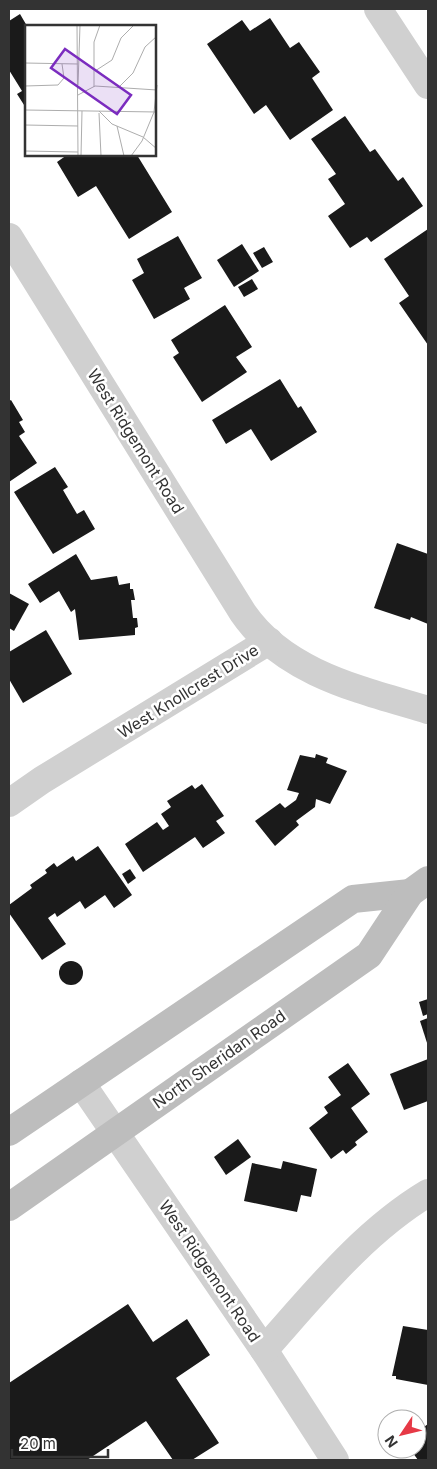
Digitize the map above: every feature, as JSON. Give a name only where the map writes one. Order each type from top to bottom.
[{"type":"main road","name":"North Sheridan Road","points":[[9,1132],[353,900],[419,887]]},
{"type":"main road","name":"North Sheridan Road","points":[[9,1207],[369,954],[419,887]]},
{"type":"street","points":[[378,9],[428,85]]},
{"type":"street","name":"West Ridgemont Road","points":[[9,236],[17,262],[243,613],[252,626],[269,641]]},
{"type":"street","name":"West Knollcrest Drive","points":[[14,793],[269,641],[318,674],[428,710]]},
{"type":"street","name":"West Ridgemont Road","points":[[81,1083],[264,1350],[335,1460]]},
{"type":"street","points":[[264,1350],[348,1257],[391,1219],[428,1193]]},
{"type":"building","points":[[20,14],[26,25],[25,106],[17,94],[22,91],[9,70],[9,21]]},
{"type":"building","points":[[270,18],[290,48],[299,42],[320,72],[312,78],[333,110],[290,140],[266,105],[254,114],[207,44],[242,20],[250,31]]},
{"type":"building","points":[[345,116],[370,152],[375,149],[398,181],[403,177],[423,206],[371,242],[367,237],[350,248],[328,216],[345,204],[328,179],[336,174],[311,139]]},
{"type":"building","points":[[66,156],[138,156],[172,212],[129,239],[96,186],[78,197],[57,162]]},
{"type":"building","points":[[428,229],[428,345],[399,303],[409,296],[384,259]]},
{"type":"building","points":[[178,236],[202,278],[184,288],[190,299],[154,319],[132,280],[144,273],[137,259]]},
{"type":"building","points":[[242,244],[259,271],[234,287],[217,260]]},
{"type":"building","points":[[264,247],[273,262],[262,268],[253,253]]},
{"type":"building","points":[[252,279],[258,289],[244,297],[238,287]]},
{"type":"building","points":[[225,305],[252,347],[236,357],[247,372],[202,402],[173,357],[179,353],[171,340]]},
{"type":"building","points":[[280,379],[298,408],[301,406],[317,432],[271,461],[251,429],[226,444],[212,420]]},
{"type":"building","points":[[11,400],[23,420],[19,422],[25,432],[19,436],[37,463],[9,482],[9,401]]},
{"type":"building","points":[[55,467],[68,487],[63,490],[77,514],[84,510],[95,529],[53,554],[14,492]]},
{"type":"building","points":[[397,543],[428,554],[428,624],[411,617],[410,620],[374,608]]},
{"type":"building","points":[[76,554],[91,580],[117,576],[119,585],[130,583],[130,589],[133,589],[135,600],[131,600],[133,618],[137,618],[138,627],[135,628],[135,635],[79,640],[75,609],[71,612],[59,591],[40,603],[28,584]]},
{"type":"building","points":[[9,593],[29,604],[14,631],[9,628]]},
{"type":"building","points":[[46,630],[72,674],[23,703],[9,679],[9,652]]},
{"type":"building","points":[[316,754],[328,758],[326,763],[347,771],[330,804],[316,799],[315,807],[296,821],[299,825],[275,846],[255,821],[280,803],[285,808],[296,800],[299,793],[287,790],[300,755],[315,758]]},
{"type":"building","points":[[202,784],[224,816],[216,821],[225,833],[203,848],[195,837],[143,872],[125,844],[157,822],[163,830],[169,826],[161,814],[171,807],[167,801],[192,785],[195,789]]},
{"type":"building","points":[[98,846],[132,895],[114,908],[105,895],[85,909],[80,901],[57,917],[55,913],[48,918],[66,944],[42,960],[9,913],[9,905],[32,888],[30,885],[47,873],[45,870],[54,863],[57,867],[73,856],[76,861]]},
{"type":"building","points":[[130,869],[136,878],[128,884],[122,874]]},
{"type":"building","points":[[71,961],[76,962],[82,968],[82,978],[76,984],[71,985],[66,984],[60,978],[59,973],[60,968],[66,962]]},
{"type":"building","points":[[428,999],[428,1014],[423,1016],[419,1002]]},
{"type":"building","points":[[428,1018],[428,1046],[420,1021]]},
{"type":"building","points":[[428,1059],[428,1101],[404,1110],[390,1074]]},
{"type":"building","points":[[348,1063],[370,1094],[351,1108],[368,1132],[355,1142],[357,1145],[346,1154],[343,1150],[331,1159],[309,1128],[328,1113],[324,1107],[341,1095],[328,1077]]},
{"type":"building","points":[[238,1139],[251,1157],[226,1175],[214,1157]]},
{"type":"building","points":[[283,1161],[317,1169],[311,1197],[301,1195],[297,1212],[244,1201],[252,1163],[281,1169]]},
{"type":"building","points":[[128,1304],[153,1342],[187,1319],[210,1355],[176,1378],[219,1443],[192,1460],[173,1460],[146,1421],[87,1460],[9,1460],[9,1383]]},
{"type":"building","points":[[403,1326],[428,1330],[428,1385],[396,1379],[396,1376],[392,1376]]},
{"type":"building","points":[[427,1425],[428,1460],[418,1460],[427,1459]]}]
